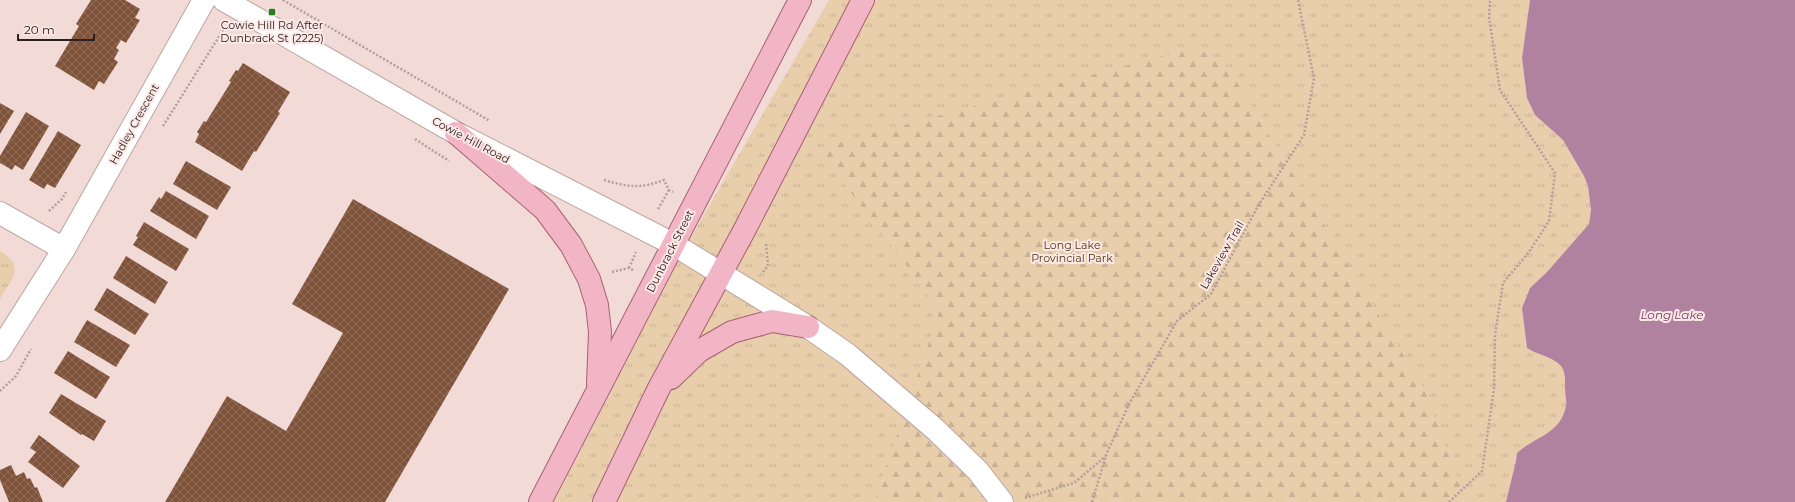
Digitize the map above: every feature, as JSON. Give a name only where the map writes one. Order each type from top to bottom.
[{"type":"main road","name":"Dunbrack Street","points":[[540,502],[800,0]]},
{"type":"main road","points":[[604,502],[658,390],[722,274],[863,0]]},
{"type":"main road","points":[[456,132],[545,210],[571,245],[589,279],[597,305],[600,332],[598,392]]},
{"type":"main road","points":[[658,390],[699,351],[732,332],[772,320],[808,327]]},
{"type":"street","name":"Hadley Crescent","points":[[0,350],[64,249],[204,0]]},
{"type":"street","name":"Cowie Hill Road","points":[[224,0],[456,132],[673,244],[808,327],[847,354],[936,430],[1011,501]]},
{"type":"street","points":[[0,213],[64,249]]},
{"type":"path","points":[[283,0],[496,125]]},
{"type":"path","name":"Lakeview Trail","points":[[1092,502],[1106,455],[1129,404],[1177,322],[1211,294],[1258,206],[1304,135],[1314,78],[1298,0]]},
{"type":"path","points":[[1449,502],[1482,471],[1494,389],[1495,335],[1503,283],[1529,252],[1549,220],[1555,173],[1500,90],[1489,17],[1490,0]]},
{"type":"path","points":[[411,137],[454,165]]},
{"type":"path","points":[[599,178],[624,186],[647,186],[664,180],[669,190]]},
{"type":"path","points":[[45,212],[50,212],[62,199],[70,185]]},
{"type":"path","points":[[1011,501],[1074,483],[1106,455]]},
{"type":"green space","name":"Long Lake Provincial Park","points":[[829,0],[1530,0],[1522,58],[1527,98],[1535,115],[1563,140],[1584,176],[1588,186],[1591,210],[1589,224],[1547,272],[1530,288],[1522,308],[1527,348],[1556,362],[1563,370],[1565,376],[1566,406],[1563,416],[1553,429],[1517,453],[1506,502],[554,502],[687,244]]},
{"type":"green space","points":[[1197,47],[1230,71],[1424,389],[1467,502],[874,502],[940,310],[817,148]]},
{"type":"green space","points":[[0,251],[13,262],[15,268],[12,279],[0,299]]},
{"type":"water","name":"Long Lake","points":[[1530,0],[1795,0],[1795,502],[1506,502],[1517,453],[1553,429],[1563,416],[1566,406],[1565,376],[1562,367],[1556,362],[1527,348],[1522,308],[1530,288],[1547,272],[1589,224],[1591,210],[1588,186],[1584,176],[1563,140],[1535,115],[1527,98],[1522,58]]},
{"type":"building","points":[[91,0],[125,0],[140,9],[135,18],[140,20],[126,43],[121,40],[116,48],[119,50],[114,59],[118,62],[104,84],[99,81],[94,90],[55,66],[79,26],[76,24]]},
{"type":"building","points":[[243,63],[290,92],[278,112],[280,113],[256,152],[254,151],[242,171],[195,142],[199,134],[197,132],[204,121],[206,122],[231,82],[229,81],[236,70],[238,71]]},
{"type":"building","points":[[0,103],[14,111],[0,134]]},
{"type":"building","points":[[26,112],[49,126],[23,170],[15,165],[12,170],[0,163],[0,156]]},
{"type":"building","points":[[58,131],[81,145],[55,188],[47,184],[44,189],[29,180]]},
{"type":"building","points":[[186,161],[231,187],[217,210],[173,184]]},
{"type":"building","points":[[166,191],[209,216],[196,239],[150,211],[159,197],[161,199]]},
{"type":"building","points":[[353,199],[509,289],[385,502],[165,502],[227,396],[286,431],[343,333],[292,304]]},
{"type":"building","points":[[144,222],[189,249],[176,271],[133,245]]},
{"type":"building","points":[[126,256],[168,282],[155,304],[113,278]]},
{"type":"building","points":[[107,288],[149,314],[135,335],[94,310]]},
{"type":"building","points":[[87,320],[130,345],[116,367],[74,342]]},
{"type":"building","points":[[68,351],[110,377],[96,399],[54,373]]},
{"type":"building","points":[[61,394],[106,421],[94,441],[82,434],[81,435],[49,413]]},
{"type":"building","points":[[39,435],[80,466],[63,488],[28,462],[36,452],[30,448]]},
{"type":"building","points":[[11,465],[16,476],[24,472],[27,479],[30,478],[35,488],[37,487],[43,502],[9,502],[0,480],[0,470]]},
{"type":"place","name":"Cowie Hill Rd After Dunbrack St (2225)","points":[[272,12]]}]
